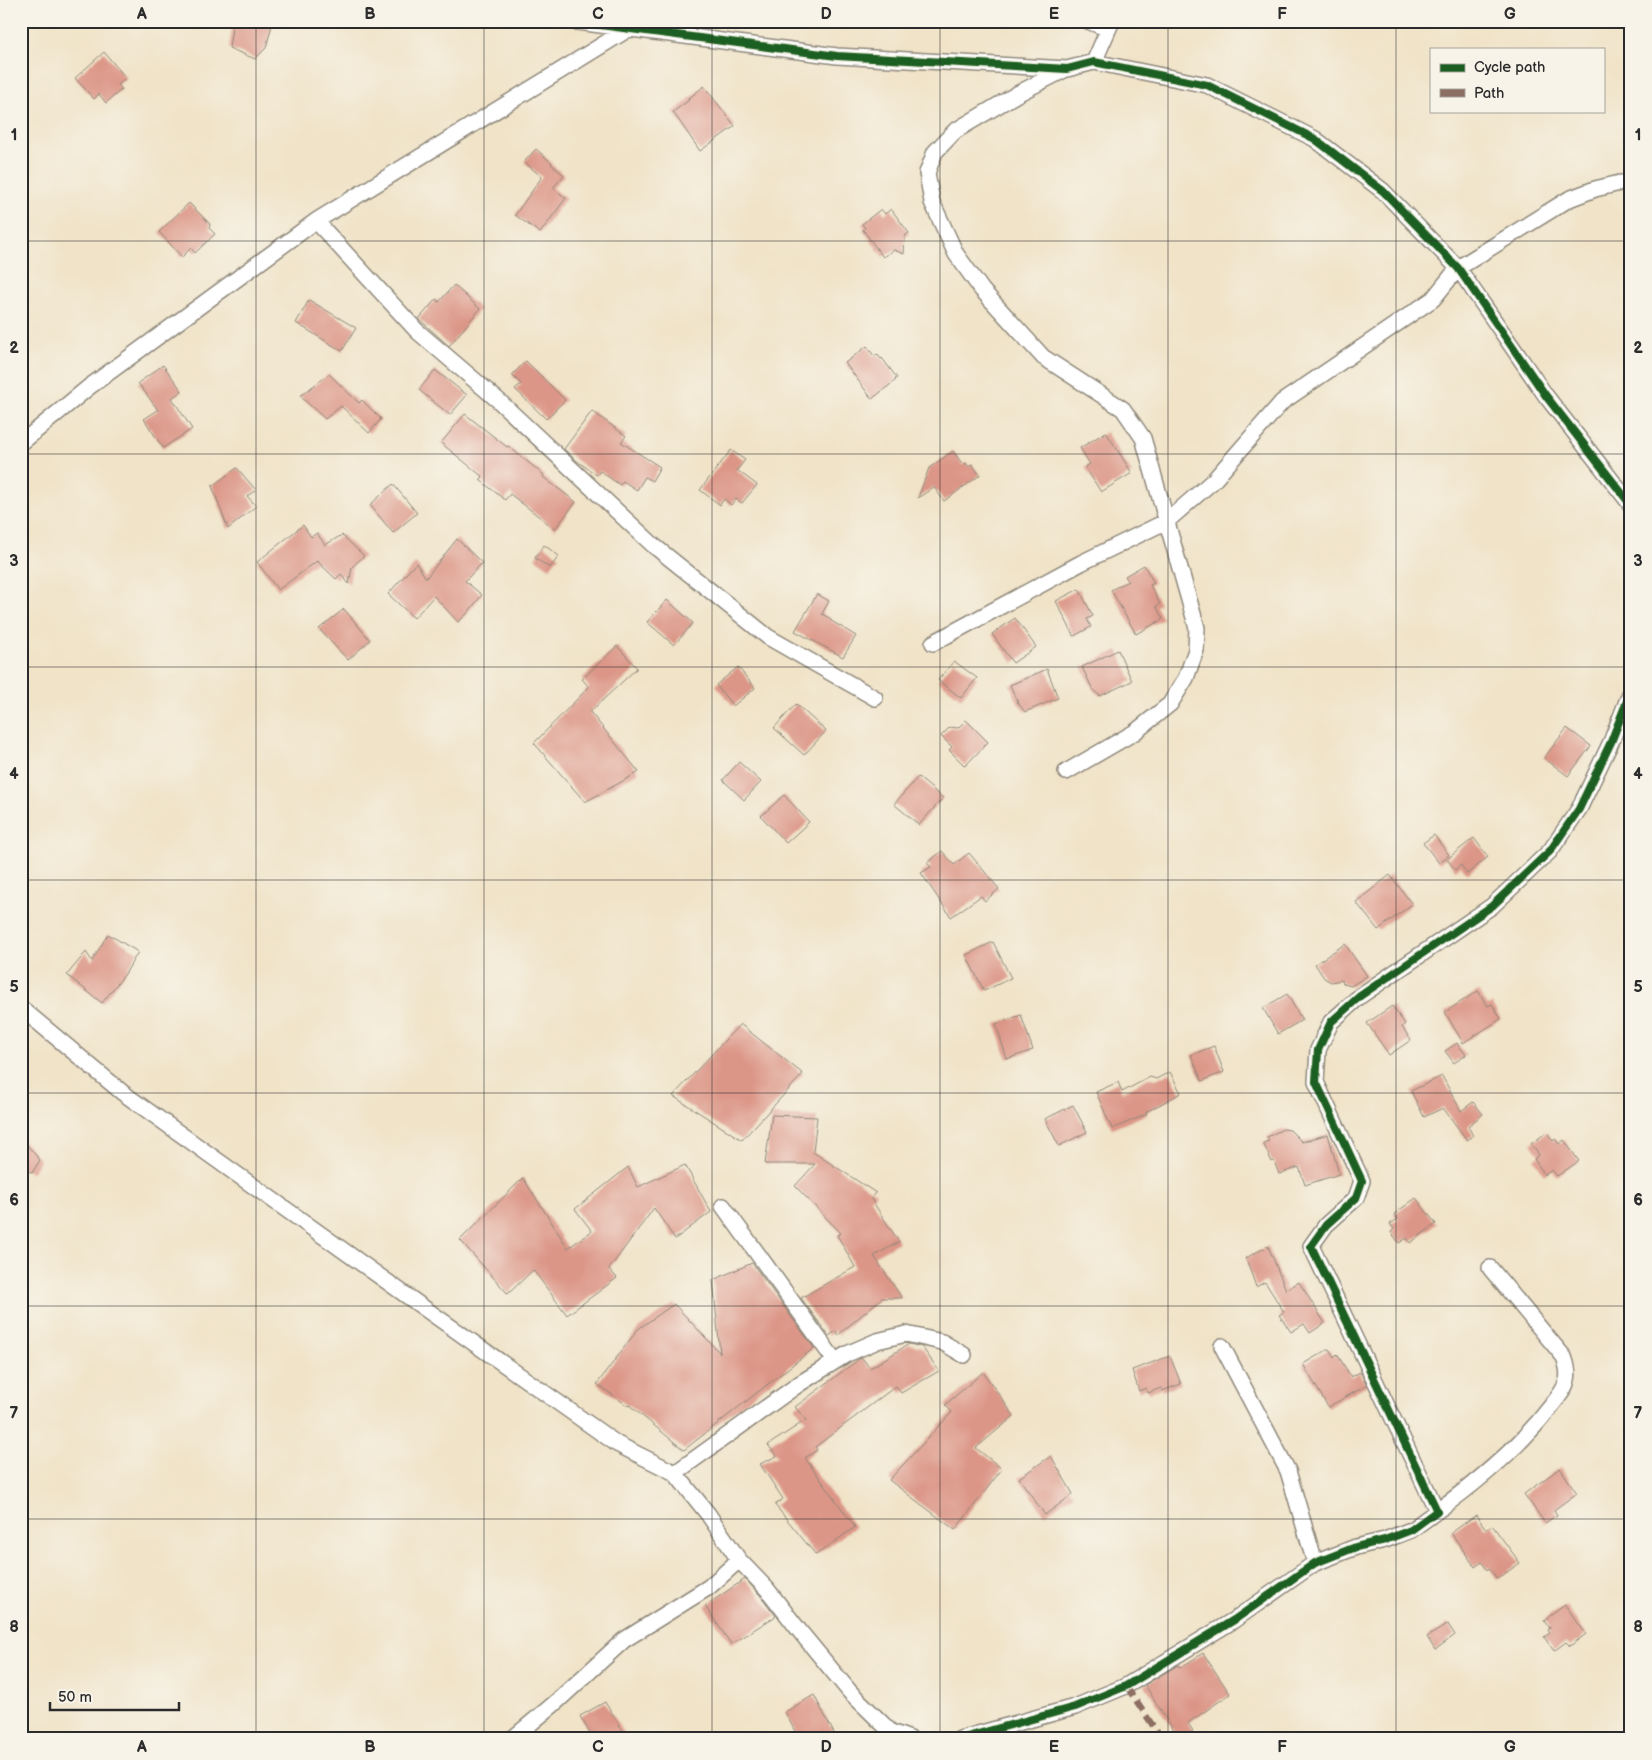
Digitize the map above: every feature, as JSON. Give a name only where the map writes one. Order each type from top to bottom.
[{"type":"street","points":[[570,21],[837,56],[1067,68]]},
{"type":"street","points":[[1088,21],[1110,25],[1094,62]]},
{"type":"street","points":[[21,443],[89,387],[316,221],[630,28]]},
{"type":"street","points":[[1066,772],[1136,732],[1170,704],[1186,678],[1196,650],[1197,628],[1143,438],[1123,409],[1042,357],[982,290],[956,254],[932,202],[927,173],[935,152],[955,131],[1067,68],[1094,62],[1207,85],[1315,140],[1382,191],[1458,268],[1546,396],[1631,505]]},
{"type":"street","points":[[933,643],[1081,563],[1167,521],[1214,480],[1282,402],[1432,299],[1458,268],[1569,199],[1595,189],[1620,183],[1631,184]]},
{"type":"street","points":[[316,221],[417,331],[499,401],[653,545],[768,637],[875,698]]},
{"type":"street","points":[[1437,1511],[1311,1246],[1326,1225],[1356,1198],[1362,1181],[1316,1082],[1318,1050],[1331,1022],[1360,996],[1492,906],[1550,851],[1583,802],[1612,742],[1631,691]]},
{"type":"street","points":[[21,1008],[123,1093],[424,1308],[617,1444],[675,1473],[708,1514],[739,1560],[768,1589],[850,1692],[891,1732],[910,1739]]},
{"type":"street","points":[[724,1206],[835,1360]]},
{"type":"street","points":[[960,1739],[1075,1707],[1126,1686],[1234,1620],[1315,1564],[1356,1547],[1385,1540],[1411,1530],[1485,1475],[1539,1422],[1564,1390],[1568,1379],[1568,1368],[1564,1357],[1490,1268]]},
{"type":"street","points":[[675,1473],[835,1360],[877,1340],[906,1334],[942,1342],[964,1355]]},
{"type":"street","points":[[1222,1346],[1288,1471],[1315,1564]]},
{"type":"street","points":[[512,1739],[554,1704],[624,1640],[709,1587],[739,1560]]},
{"type":"building","points":[[233,21],[273,21],[266,48],[255,59],[229,48]]},
{"type":"building","points":[[104,52],[126,78],[118,85],[122,89],[106,103],[99,94],[94,99],[75,78]]},
{"type":"building","points":[[704,86],[735,126],[700,151],[673,112]]},
{"type":"building","points":[[536,149],[564,175],[553,188],[566,198],[540,233],[515,215],[542,177],[524,162]]},
{"type":"building","points":[[189,203],[210,224],[209,228],[215,234],[195,253],[191,248],[182,257],[159,232]]},
{"type":"building","points":[[881,209],[885,214],[891,209],[909,233],[905,236],[904,254],[894,250],[883,257],[863,230],[865,228],[862,224]]},
{"type":"building","points":[[454,285],[480,309],[449,346],[419,319],[436,299],[439,302]]},
{"type":"building","points":[[309,300],[356,328],[342,351],[296,323]]},
{"type":"building","points":[[867,346],[874,356],[877,354],[882,358],[897,378],[872,399],[845,363]]},
{"type":"building","points":[[526,361],[565,400],[546,419],[515,389],[521,384],[512,375]]},
{"type":"building","points":[[163,365],[182,391],[172,398],[192,429],[163,448],[144,419],[158,410],[138,383]]},
{"type":"building","points":[[435,370],[467,395],[450,415],[419,390]]},
{"type":"building","points":[[329,374],[359,403],[362,400],[381,419],[369,433],[341,406],[325,419],[300,396]]},
{"type":"building","points":[[592,411],[626,436],[621,442],[660,467],[652,481],[645,477],[637,490],[623,481],[620,485],[600,471],[597,475],[564,449]]},
{"type":"building","points":[[465,414],[508,446],[544,475],[543,477],[576,502],[555,529],[510,494],[505,500],[480,480],[483,477],[441,443]]},
{"type":"building","points":[[1106,432],[1132,473],[1101,492],[1085,467],[1090,464],[1080,448]]},
{"type":"building","points":[[731,450],[745,460],[737,470],[757,485],[742,503],[736,499],[731,505],[724,499],[720,505],[700,490]]},
{"type":"building","points":[[953,451],[963,465],[966,463],[969,467],[972,464],[980,475],[944,501],[934,487],[918,498],[929,468]]},
{"type":"building","points":[[237,468],[256,490],[247,496],[256,506],[228,529],[212,486]]},
{"type":"building","points":[[393,484],[417,513],[393,533],[370,505]]},
{"type":"building","points":[[303,525],[311,537],[317,533],[325,545],[342,535],[364,556],[352,567],[349,584],[341,574],[336,579],[317,561],[278,590],[257,562]]},
{"type":"building","points":[[457,539],[482,563],[465,581],[482,595],[458,622],[434,596],[414,618],[388,594],[416,563],[426,578]]},
{"type":"building","points":[[544,545],[559,556],[550,568],[535,558]]},
{"type":"building","points":[[1144,565],[1154,583],[1150,585],[1160,604],[1156,606],[1163,619],[1136,634],[1111,590],[1128,581],[1125,576]]},
{"type":"building","points":[[1079,589],[1093,616],[1087,619],[1091,627],[1074,636],[1056,601]]},
{"type":"building","points":[[817,594],[829,601],[822,614],[856,636],[843,657],[795,631]]},
{"type":"building","points":[[667,600],[693,623],[674,645],[647,622]]},
{"type":"building","points":[[344,609],[370,640],[348,660],[319,629]]},
{"type":"building","points":[[1015,618],[1036,647],[1013,663],[992,634]]},
{"type":"building","points":[[617,646],[637,668],[590,712],[639,772],[585,802],[534,743],[589,687],[582,679]]},
{"type":"building","points":[[1118,650],[1132,681],[1100,696],[1093,690],[1082,667]]},
{"type":"building","points":[[954,661],[977,678],[961,698],[938,680]]},
{"type":"building","points":[[738,667],[755,688],[733,706],[716,685]]},
{"type":"building","points":[[1047,669],[1058,698],[1025,712],[1018,703],[1010,685]]},
{"type":"building","points":[[796,704],[826,731],[804,755],[774,728]]},
{"type":"building","points":[[966,720],[988,742],[965,766],[949,750],[952,747],[941,736],[950,727],[958,728]]},
{"type":"building","points":[[1567,728],[1591,746],[1568,776],[1544,758]]},
{"type":"building","points":[[739,762],[761,782],[744,800],[723,780]]},
{"type":"building","points":[[918,777],[943,798],[919,825],[894,804]]},
{"type":"building","points":[[784,795],[809,822],[786,843],[761,816]]},
{"type":"building","points":[[1434,835],[1449,855],[1439,863],[1423,843]]},
{"type":"building","points":[[1474,838],[1488,857],[1467,874],[1461,865],[1455,870],[1447,859]]},
{"type":"building","points":[[942,851],[954,865],[969,853],[999,889],[985,901],[981,896],[951,917],[921,873],[931,867],[927,863]]},
{"type":"building","points":[[1390,875],[1412,904],[1378,930],[1356,902]]},
{"type":"building","points":[[108,934],[138,952],[125,974],[102,1003],[67,975],[86,952],[92,961]]},
{"type":"building","points":[[993,942],[1011,978],[984,991],[966,955]]},
{"type":"building","points":[[1345,944],[1367,976],[1351,986],[1344,984],[1341,980],[1331,982],[1324,978],[1315,964]]},
{"type":"building","points":[[1478,991],[1488,1006],[1492,1004],[1501,1019],[1463,1043],[1445,1012]]},
{"type":"building","points":[[1287,994],[1302,1020],[1278,1034],[1263,1008]]},
{"type":"building","points":[[1392,1006],[1405,1024],[1402,1027],[1411,1040],[1389,1055],[1367,1023]]},
{"type":"building","points":[[1021,1015],[1033,1050],[1007,1059],[996,1024]]},
{"type":"building","points":[[740,1024],[803,1074],[742,1140],[673,1096]]},
{"type":"building","points":[[1457,1043],[1466,1055],[1454,1063],[1445,1051]]},
{"type":"building","points":[[1214,1046],[1224,1072],[1202,1081],[1191,1055]]},
{"type":"building","points":[[1170,1072],[1181,1093],[1146,1112],[1147,1114],[1112,1129],[1096,1092],[1118,1082],[1122,1092],[1150,1077],[1156,1079]]},
{"type":"building","points":[[1442,1076],[1461,1111],[1473,1102],[1483,1114],[1468,1126],[1473,1136],[1467,1140],[1443,1108],[1424,1117],[1411,1091]]},
{"type":"building","points":[[1073,1105],[1087,1132],[1059,1146],[1045,1119]]},
{"type":"building","points":[[772,1115],[817,1117],[813,1152],[876,1193],[871,1199],[899,1242],[874,1256],[902,1298],[882,1298],[838,1335],[836,1331],[829,1336],[801,1298],[855,1267],[837,1235],[841,1233],[795,1186],[815,1164],[765,1164]]},
{"type":"building","points":[[1283,1129],[1290,1130],[1302,1142],[1328,1134],[1339,1174],[1305,1185],[1299,1167],[1279,1174],[1274,1161],[1272,1162],[1263,1143],[1269,1141],[1267,1137]]},
{"type":"building","points":[[1547,1132],[1553,1141],[1555,1139],[1559,1144],[1564,1140],[1579,1161],[1557,1176],[1552,1170],[1545,1175],[1534,1159],[1539,1155],[1531,1144]]},
{"type":"building","points":[[21,1138],[40,1160],[32,1173],[21,1166]]},
{"type":"building","points":[[685,1165],[711,1212],[675,1239],[654,1208],[609,1269],[617,1278],[567,1315],[533,1270],[508,1294],[460,1240],[523,1178],[568,1248],[592,1231],[575,1209],[628,1167],[638,1187]]},
{"type":"building","points":[[1416,1198],[1436,1224],[1410,1243],[1407,1238],[1399,1243],[1391,1232],[1394,1229],[1390,1224],[1398,1219],[1394,1214]]},
{"type":"building","points":[[1268,1246],[1286,1290],[1299,1282],[1325,1323],[1310,1333],[1304,1324],[1291,1332],[1279,1315],[1284,1312],[1265,1282],[1256,1287],[1246,1258]]},
{"type":"building","points":[[752,1263],[814,1348],[684,1450],[629,1405],[597,1384],[638,1329],[674,1304],[720,1353],[713,1280]]},
{"type":"building","points":[[909,1344],[922,1347],[939,1371],[901,1393],[896,1386],[815,1447],[817,1450],[805,1458],[855,1527],[816,1555],[775,1505],[783,1499],[760,1464],[777,1456],[768,1445],[806,1420],[795,1407],[859,1359],[862,1358],[870,1368]]},
{"type":"building","points":[[1329,1349],[1334,1357],[1337,1354],[1351,1377],[1360,1372],[1367,1385],[1328,1407],[1303,1364]]},
{"type":"building","points":[[1170,1356],[1181,1384],[1162,1391],[1161,1388],[1148,1393],[1146,1388],[1139,1391],[1132,1370]]},
{"type":"building","points":[[983,1372],[1014,1416],[976,1448],[1002,1469],[955,1530],[889,1480],[952,1412],[945,1405]]},
{"type":"building","points":[[1051,1456],[1073,1494],[1045,1515],[1019,1478]]},
{"type":"building","points":[[1560,1468],[1577,1493],[1554,1510],[1557,1515],[1545,1523],[1524,1494]]},
{"type":"building","points":[[1476,1515],[1486,1529],[1492,1525],[1520,1563],[1497,1579],[1489,1568],[1487,1570],[1482,1562],[1475,1567],[1451,1533]]},
{"type":"building","points":[[745,1579],[776,1616],[731,1644],[705,1606]]},
{"type":"building","points":[[1565,1605],[1586,1634],[1570,1646],[1566,1642],[1554,1651],[1544,1637],[1550,1633],[1548,1630],[1550,1628],[1544,1620]]},
{"type":"building","points":[[1448,1624],[1455,1635],[1435,1650],[1427,1637]]},
{"type":"building","points":[[1203,1653],[1230,1694],[1188,1723],[1193,1731],[1184,1737],[1176,1734],[1145,1685],[1178,1665],[1180,1668]]},
{"type":"building","points":[[814,1695],[837,1739],[799,1739],[785,1712]]},
{"type":"building","points":[[605,1702],[628,1739],[593,1739],[580,1716]]},
{"type":"marked path","points":[[1126,1686],[1162,1739]]},
{"type":"cycle path","points":[[570,21],[837,56],[1067,69],[1094,62],[1207,85],[1315,139],[1383,191],[1458,268],[1546,396],[1631,505]]},
{"type":"cycle path","points":[[960,1739],[1075,1707],[1126,1686],[1234,1620],[1315,1563],[1356,1547],[1385,1540],[1411,1530],[1437,1511],[1311,1246],[1326,1225],[1356,1198],[1362,1181],[1316,1082],[1318,1050],[1331,1022],[1360,996],[1492,906],[1550,851],[1579,809],[1611,742],[1631,691]]}]
